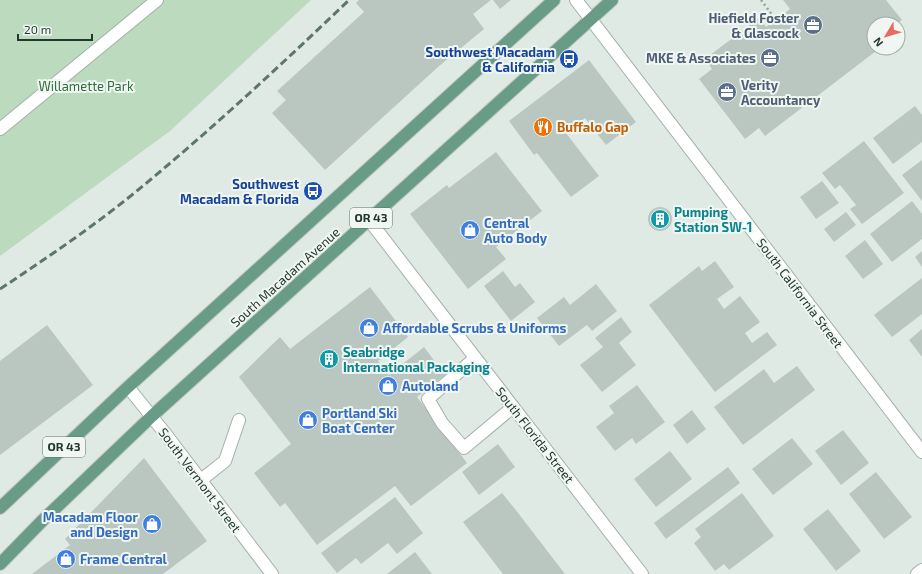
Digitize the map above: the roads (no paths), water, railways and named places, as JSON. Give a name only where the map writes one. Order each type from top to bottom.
[{"type":"main road","name":"South Macadam Avenue","points":[[0,508],[128,387],[554,0]]},
{"type":"main road","name":"South Macadam Avenue","points":[[0,564],[43,520],[152,416],[612,0]]},
{"type":"street","points":[[0,128],[157,0]]},
{"type":"street","name":"South California Street","points":[[576,0],[922,452]]},
{"type":"street","name":"South Florida Street","points":[[369,220],[642,574]]},
{"type":"street","points":[[475,358],[428,399],[442,423],[464,448],[514,407]]},
{"type":"street","name":"South Vermont Street","points":[[128,387],[152,416],[272,574]]},
{"type":"street","points":[[201,480],[225,461],[239,420]]},
{"type":"street","points":[[917,574],[922,570]]},
{"type":"railway","points":[[0,289],[70,241],[138,190],[245,97],[349,0]]},
{"type":"place","name":"Hiefield Foster & Glascock","points":[[813,25]]},
{"type":"place","name":"MKE & Associates","points":[[770,58]]},
{"type":"place","name":"Southwest Macadam & California","points":[[569,59]]},
{"type":"place","name":"Verity Accountancy","points":[[727,92]]},
{"type":"place","name":"Buffalo Gap","points":[[543,127]]},
{"type":"place","name":"Southwest Macadam & Florida","points":[[313,191]]},
{"type":"place","name":"Pumping Station SW-1","points":[[660,219]]},
{"type":"place","name":"Central Auto Body","points":[[470,230]]},
{"type":"place","name":"Affordable Scrubs & Uniforms","points":[[369,328]]},
{"type":"place","name":"Seabridge International Packaging","points":[[329,359]]},
{"type":"place","name":"Autoland","points":[[388,386]]},
{"type":"place","name":"Portland Ski Boat Center","points":[[308,420]]},
{"type":"place","name":"Macadam Floor and Design","points":[[152,524]]},
{"type":"place","name":"Frame Central","points":[[66,559]]},
{"type":"park label","name":"Willamette Park","points":[[86,86]]}]
